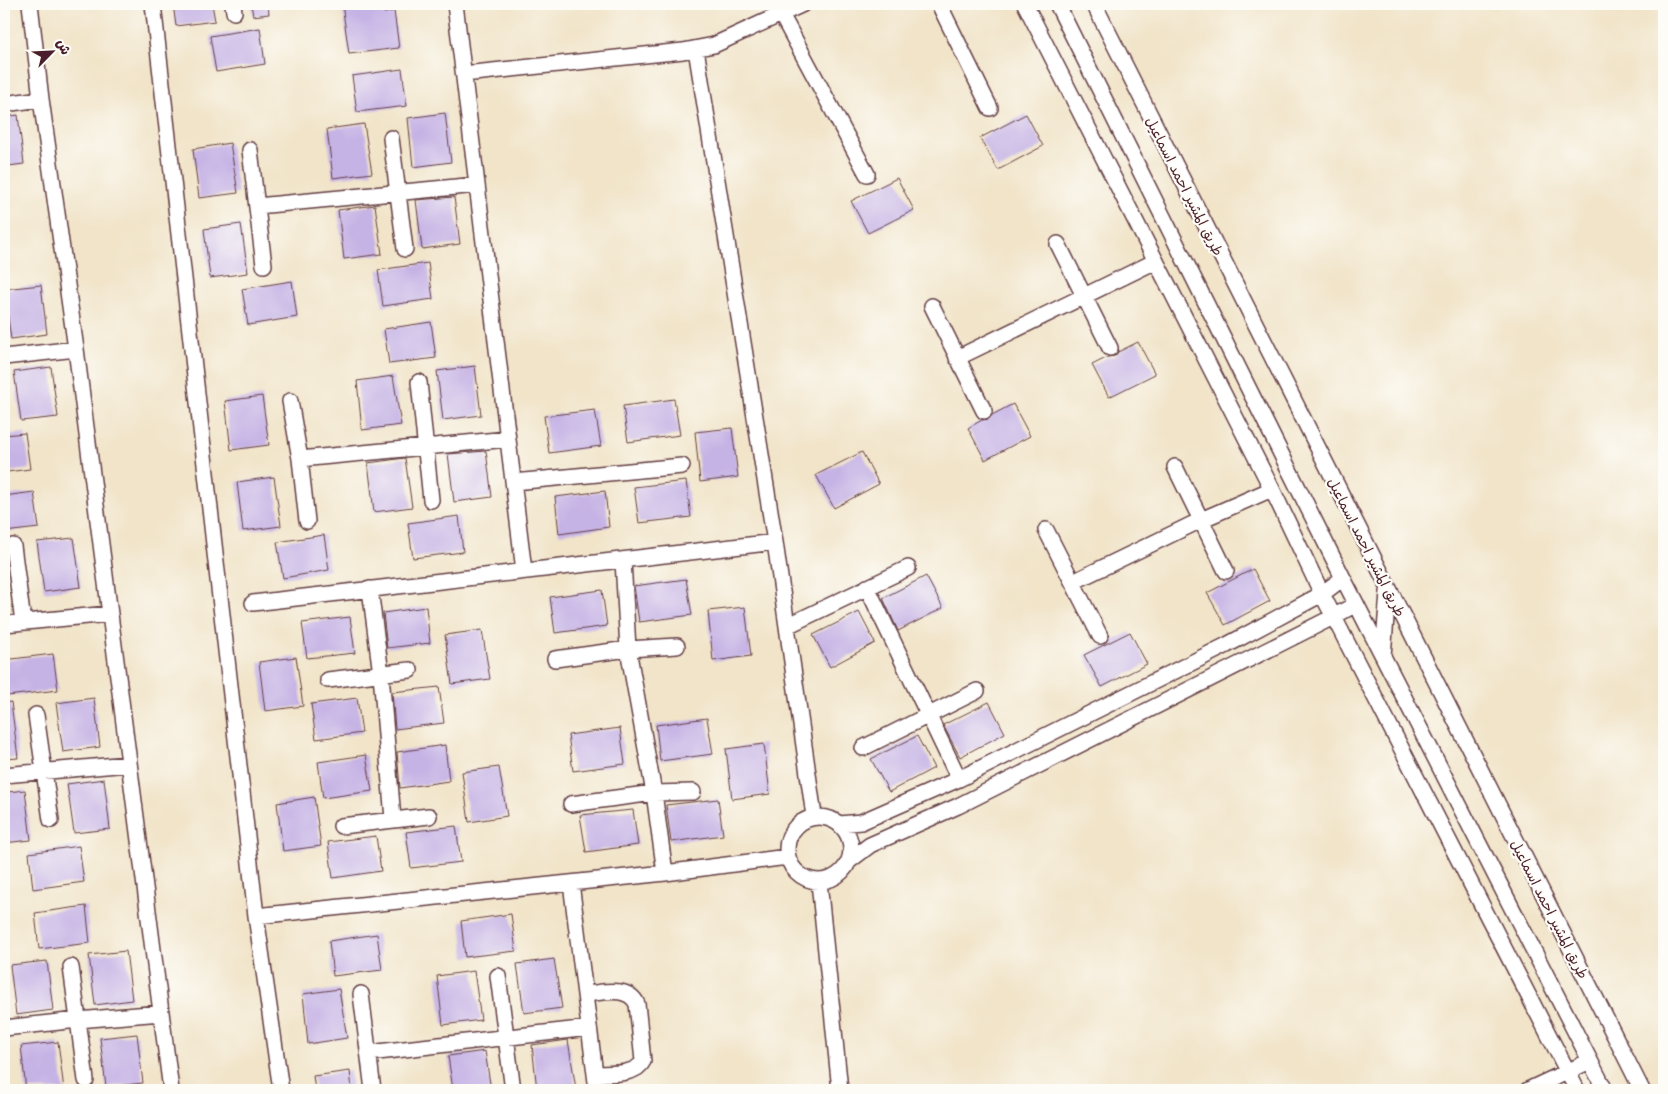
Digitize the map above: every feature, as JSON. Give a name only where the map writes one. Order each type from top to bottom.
[{"type":"street","points":[[30,4],[171,1090]]},
{"type":"street","points":[[153,4],[256,916],[280,1090]]},
{"type":"street","points":[[455,4],[524,572]]},
{"type":"street","points":[[464,74],[696,49],[714,45],[803,4]]},
{"type":"street","points":[[939,4],[990,108]]},
{"type":"street","points":[[1024,4],[1272,489],[1322,594],[1577,1090]]},
{"type":"street","points":[[1057,4],[1356,604],[1605,1090]]},
{"type":"street","name":"طريق المشير احمد اسماعيل","points":[[1094,4],[1388,590],[1642,1090]]},
{"type":"street","points":[[781,14],[867,174]]},
{"type":"street","points":[[696,49],[775,542],[814,816]]},
{"type":"street","points":[[4,104],[41,99]]},
{"type":"street","points":[[391,138],[405,249]]},
{"type":"street","points":[[250,150],[264,266]]},
{"type":"street","points":[[257,206],[477,185]]},
{"type":"street","points":[[1058,244],[1110,348]]},
{"type":"street","points":[[957,358],[1156,261]]},
{"type":"street","points":[[932,306],[984,411]]},
{"type":"street","points":[[4,357],[76,349]]},
{"type":"street","points":[[419,382],[431,500]]},
{"type":"street","points":[[290,401],[300,458],[307,521]]},
{"type":"street","points":[[300,458],[508,439]]},
{"type":"street","points":[[514,482],[682,466]]},
{"type":"street","points":[[1175,467],[1226,571]]},
{"type":"street","points":[[1073,582],[1201,520],[1272,489]]},
{"type":"street","points":[[1046,530],[1100,636]]},
{"type":"street","points":[[253,603],[775,542]]},
{"type":"street","points":[[13,546],[23,622]]},
{"type":"street","points":[[623,560],[628,649],[654,793],[665,874]]},
{"type":"street","points":[[787,626],[908,568]]},
{"type":"street","points":[[840,824],[861,822],[959,779],[1227,645],[1322,594],[1343,578]]},
{"type":"street","points":[[867,587],[959,779]]},
{"type":"street","points":[[370,589],[381,674],[394,819]]},
{"type":"street","points":[[1383,657],[1388,590]]},
{"type":"street","points":[[849,861],[851,848],[848,834],[840,824],[827,817],[814,816],[801,821],[792,831],[787,843],[787,857],[794,870],[805,878],[819,882],[832,879],[842,872],[849,861],[870,845],[958,806],[1334,617],[1356,604]]},
{"type":"street","points":[[4,624],[109,614]]},
{"type":"street","points":[[555,658],[628,649],[677,646]]},
{"type":"street","points":[[328,680],[410,670]]},
{"type":"street","points":[[863,748],[977,691]]},
{"type":"street","points":[[36,715],[50,820]]},
{"type":"street","points":[[4,775],[128,764]]},
{"type":"street","points":[[571,804],[654,793],[693,792]]},
{"type":"street","points":[[341,826],[429,816]]},
{"type":"street","points":[[256,916],[665,874],[787,857]]},
{"type":"street","points":[[819,882],[840,1090]]},
{"type":"street","points":[[571,883],[596,1090]]},
{"type":"street","points":[[71,967],[86,1080]]},
{"type":"street","points":[[498,976],[513,1090]]},
{"type":"street","points":[[585,994],[628,992],[634,997],[637,1004],[643,1062],[632,1071],[594,1074]]},
{"type":"street","points":[[361,994],[373,1090]]},
{"type":"street","points":[[4,1028],[161,1014]]},
{"type":"street","points":[[369,1053],[589,1028]]},
{"type":"street","points":[[1528,1090],[1590,1061]]},
{"type":"building","points":[[173,4],[212,4],[215,21],[176,26]]},
{"type":"building","points":[[251,4],[268,4],[269,14],[253,16]]},
{"type":"building","points":[[342,4],[384,4],[384,13],[394,11],[399,48],[349,54]]},
{"type":"building","points":[[260,28],[265,64],[216,72],[210,36]]},
{"type":"building","points":[[402,69],[407,106],[357,112],[352,76]]},
{"type":"building","points":[[445,113],[451,162],[413,167],[408,118]]},
{"type":"building","points":[[1026,114],[1043,146],[998,170],[980,138]]},
{"type":"building","points":[[18,115],[24,164],[8,166],[7,160],[4,160],[4,117]]},
{"type":"building","points":[[364,124],[372,173],[333,178],[327,129]]},
{"type":"building","points":[[230,143],[238,193],[199,198],[193,149]]},
{"type":"building","points":[[897,178],[914,210],[868,233],[851,201]]},
{"type":"building","points":[[454,197],[460,244],[422,249],[416,200]]},
{"type":"building","points":[[375,205],[382,254],[344,259],[338,210]]},
{"type":"building","points":[[241,224],[248,273],[210,278],[204,229]]},
{"type":"building","points":[[428,263],[433,299],[383,306],[378,270]]},
{"type":"building","points":[[292,281],[297,317],[248,325],[242,289]]},
{"type":"building","points":[[41,285],[47,334],[11,339],[4,289]]},
{"type":"building","points":[[431,322],[436,358],[389,364],[384,329]]},
{"type":"building","points":[[1138,342],[1155,374],[1109,397],[1092,365],[1108,357],[1115,356],[1118,352]]},
{"type":"building","points":[[475,366],[481,415],[443,420],[437,371]]},
{"type":"building","points":[[51,367],[58,417],[21,421],[14,372]]},
{"type":"building","points":[[393,376],[401,425],[362,430],[357,381]]},
{"type":"building","points":[[262,396],[269,445],[231,450],[225,401]]},
{"type":"building","points":[[674,399],[680,435],[628,442],[623,406]]},
{"type":"building","points":[[1013,404],[1030,436],[985,460],[968,428],[982,420],[989,419],[992,415]]},
{"type":"building","points":[[595,410],[601,446],[549,453],[544,416]]},
{"type":"building","points":[[732,428],[738,477],[700,482],[695,432]]},
{"type":"building","points":[[25,433],[30,469],[7,472],[6,465],[4,465],[4,435]]},
{"type":"building","points":[[486,451],[492,497],[454,502],[448,454]]},
{"type":"building","points":[[862,452],[879,484],[834,508],[816,475]]},
{"type":"building","points":[[405,458],[412,507],[374,512],[368,463]]},
{"type":"building","points":[[274,477],[281,526],[243,531],[237,482]]},
{"type":"building","points":[[686,481],[691,517],[639,523],[634,487]]},
{"type":"building","points":[[605,491],[609,527],[559,534],[555,497]]},
{"type":"building","points":[[34,492],[39,528],[4,532],[4,496]]},
{"type":"building","points":[[459,516],[463,552],[413,558],[408,523]]},
{"type":"building","points":[[324,535],[329,570],[283,578],[277,542]]},
{"type":"building","points":[[74,538],[81,587],[44,592],[37,542]]},
{"type":"building","points":[[1253,569],[1270,601],[1225,625],[1207,593]]},
{"type":"building","points":[[926,576],[943,608],[898,631],[883,598]]},
{"type":"building","points":[[686,579],[692,615],[639,622],[634,586]]},
{"type":"building","points":[[602,590],[607,626],[555,633],[550,597]]},
{"type":"building","points":[[426,607],[430,643],[387,648],[383,613]]},
{"type":"building","points":[[745,607],[751,656],[713,661],[708,611]]},
{"type":"building","points":[[859,612],[875,643],[830,667],[813,635]]},
{"type":"building","points":[[350,617],[355,653],[307,658],[302,623]]},
{"type":"building","points":[[482,630],[490,679],[452,684],[445,635]]},
{"type":"building","points":[[1130,632],[1147,664],[1102,687],[1084,655]]},
{"type":"building","points":[[53,654],[58,690],[7,696],[4,660]]},
{"type":"building","points":[[296,657],[303,706],[265,711],[259,662]]},
{"type":"building","points":[[439,687],[444,723],[395,729],[392,692]]},
{"type":"building","points":[[94,698],[100,747],[63,752],[56,703]]},
{"type":"building","points":[[357,698],[362,733],[316,739],[311,704]]},
{"type":"building","points":[[11,702],[18,758],[4,759],[4,703]]},
{"type":"building","points":[[989,702],[1005,733],[960,757],[943,725]]},
{"type":"building","points":[[707,718],[713,754],[660,761],[656,725]]},
{"type":"building","points":[[620,728],[625,764],[573,771],[568,735]]},
{"type":"building","points":[[917,736],[934,768],[889,792],[871,759]]},
{"type":"building","points":[[764,744],[770,794],[732,799],[726,749]]},
{"type":"building","points":[[445,745],[449,781],[400,788],[397,752]]},
{"type":"building","points":[[366,755],[372,791],[323,798],[318,762]]},
{"type":"building","points":[[499,767],[507,816],[469,822],[462,772]]},
{"type":"building","points":[[104,779],[110,829],[74,833],[67,784]]},
{"type":"building","points":[[25,790],[31,840],[4,843],[4,799],[9,798],[8,792]]},
{"type":"building","points":[[314,797],[321,846],[283,851],[277,803]]},
{"type":"building","points":[[718,799],[723,835],[671,842],[666,805]]},
{"type":"building","points":[[633,810],[638,845],[586,852],[580,815]]},
{"type":"building","points":[[456,826],[461,862],[411,868],[406,832]]},
{"type":"building","points":[[376,836],[381,871],[333,878],[328,842]]},
{"type":"building","points":[[79,846],[84,882],[33,889],[29,853]]},
{"type":"building","points":[[86,906],[90,943],[39,949],[35,913]]},
{"type":"building","points":[[511,914],[516,951],[465,957],[461,921]]},
{"type":"building","points":[[377,934],[382,970],[333,976],[329,941]]},
{"type":"building","points":[[126,951],[132,1000],[95,1005],[89,955]]},
{"type":"building","points":[[554,959],[562,1008],[524,1013],[517,964]]},
{"type":"building","points":[[47,961],[53,1010],[16,1015],[10,965]]},
{"type":"building","points":[[474,971],[481,1020],[443,1025],[437,976]]},
{"type":"building","points":[[339,989],[347,1038],[308,1044],[303,994]]},
{"type":"building","points":[[137,1034],[143,1083],[106,1087],[100,1038]]},
{"type":"building","points":[[568,1040],[576,1089],[537,1090],[532,1045]]},
{"type":"building","points":[[58,1042],[64,1090],[26,1090],[21,1046]]},
{"type":"building","points":[[485,1051],[491,1090],[453,1090],[448,1056]]},
{"type":"building","points":[[350,1071],[352,1090],[315,1090],[313,1076]]}]
